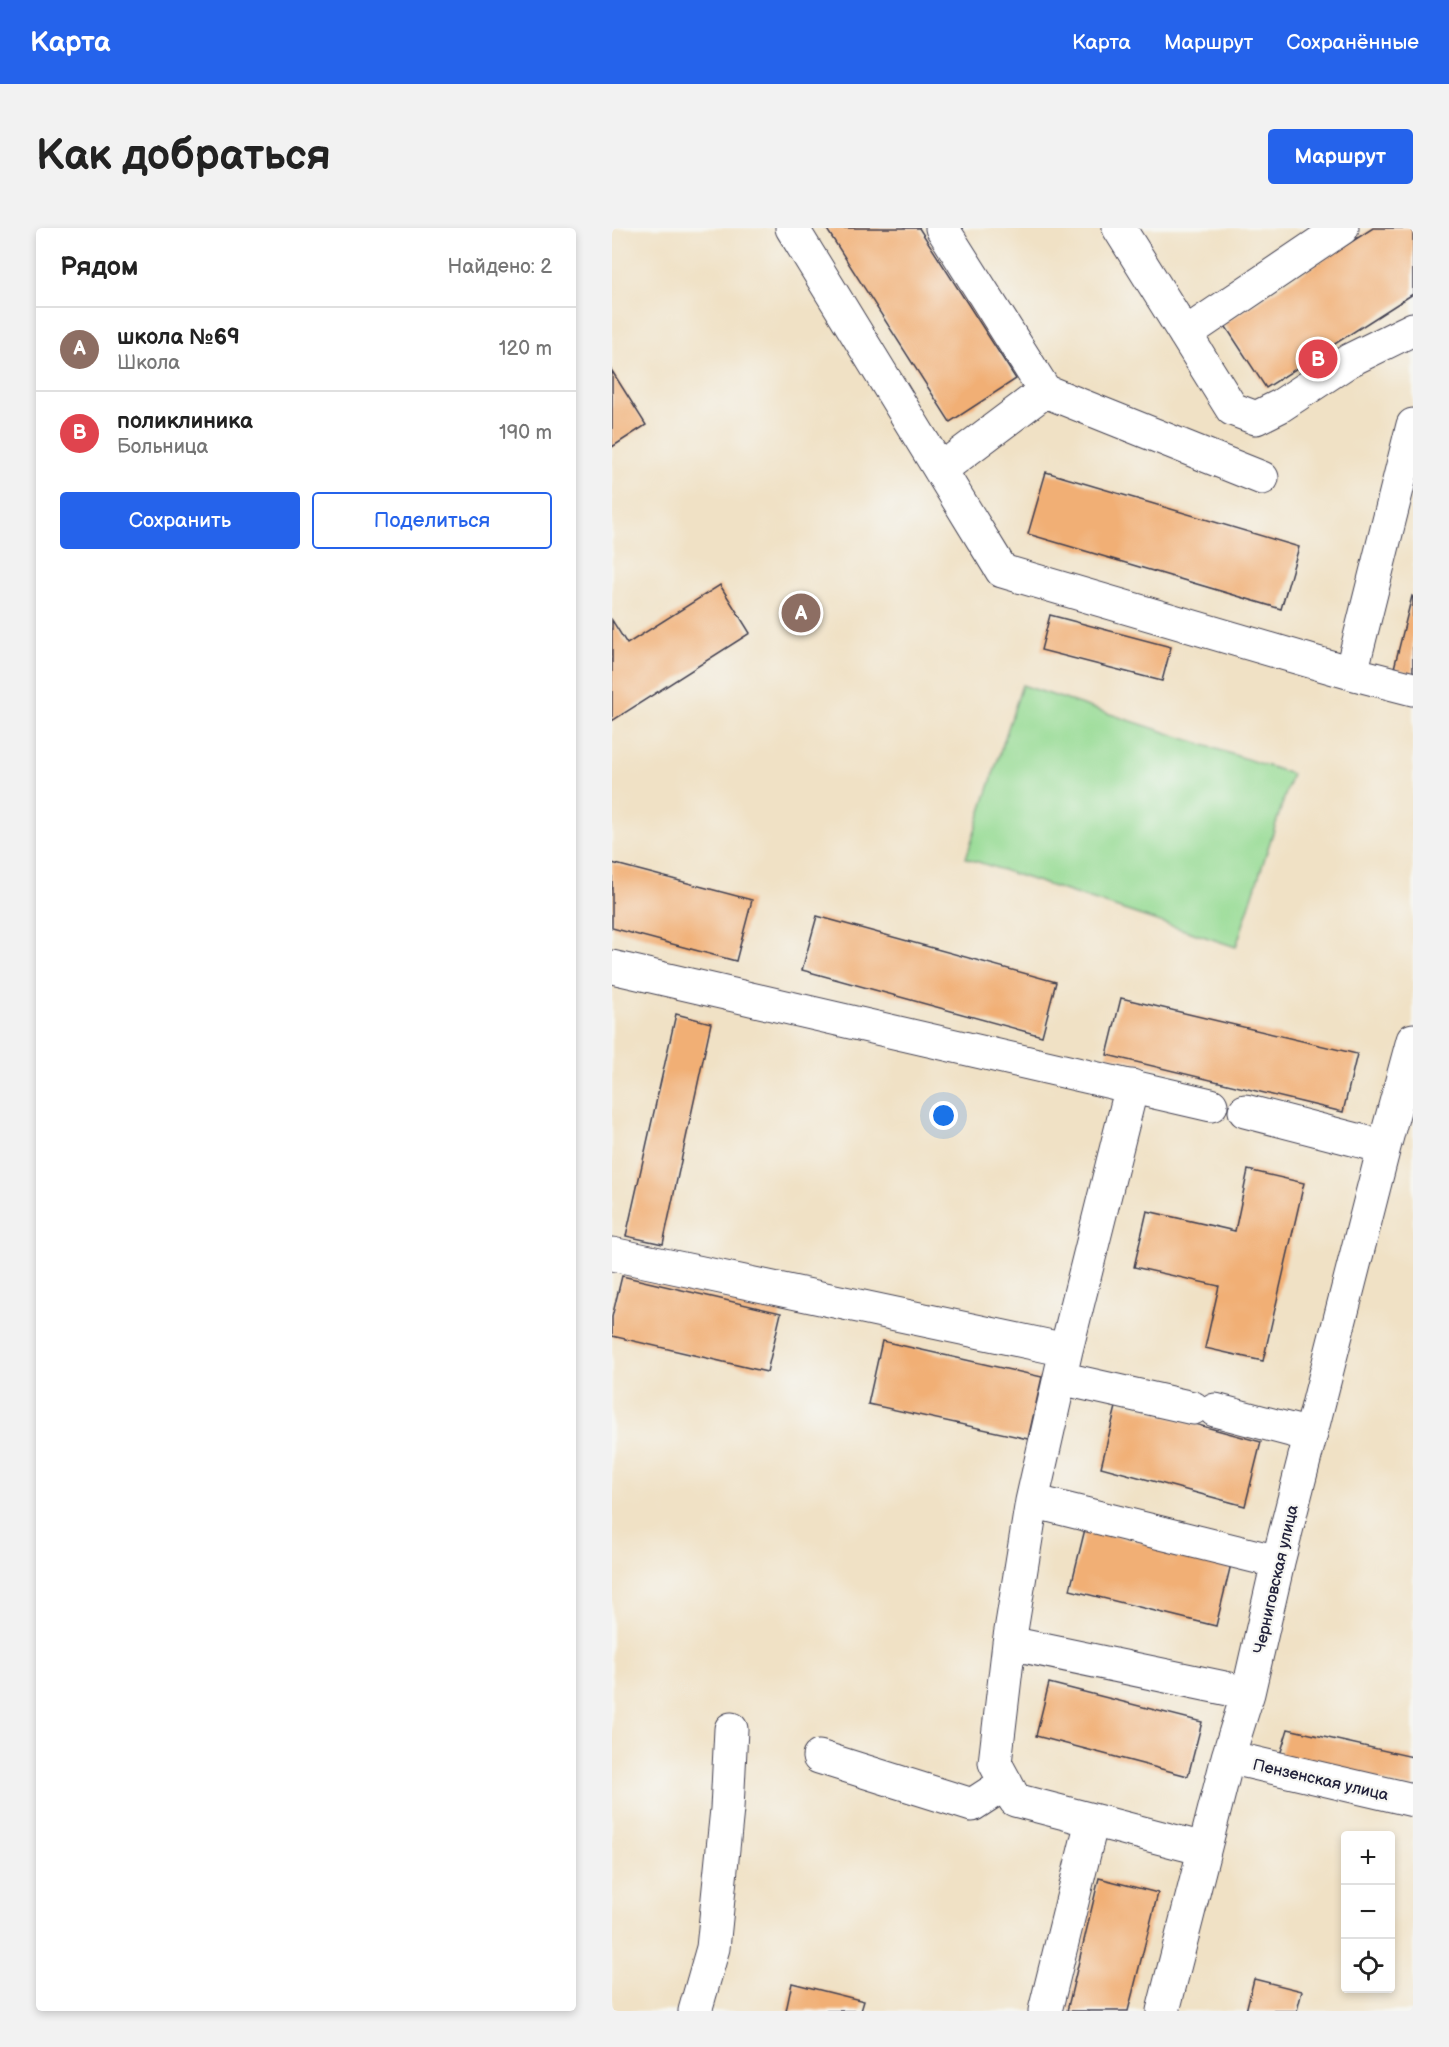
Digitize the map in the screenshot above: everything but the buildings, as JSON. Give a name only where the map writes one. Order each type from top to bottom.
[{"type":"street","points":[[792,228],[1002,571],[1413,689]]},
{"type":"street","points":[[942,228],[1046,391],[1262,478]]},
{"type":"street","points":[[1119,228],[1232,409],[1256,418],[1280,406],[1350,360],[1413,329]]},
{"type":"street","points":[[1185,334],[1342,228]]},
{"type":"street","points":[[940,470],[1046,391]]},
{"type":"street","points":[[1351,673],[1413,425]]},
{"type":"street","points":[[612,967],[1211,1105]]},
{"type":"street","name":"Черниговская улица","points":[[1164,2011],[1228,1757],[1248,1694],[1310,1435],[1413,1040]]},
{"type":"street","points":[[1132,1086],[1063,1364],[1032,1501],[1009,1643],[995,1763],[1015,1800],[1204,1849]]},
{"type":"street","points":[[1245,1111],[1384,1147]]},
{"type":"street","points":[[612,1254],[1063,1364],[1204,1409],[1310,1435]]},
{"type":"street","points":[[1032,1501],[1278,1562]]},
{"type":"street","points":[[1009,1643],[1248,1694]]},
{"type":"street","points":[[695,2011],[713,1948],[727,1809],[731,1729]]},
{"type":"street","points":[[819,1757],[972,1805],[1006,1783]]},
{"type":"street","name":"Пензенская улица","points":[[1228,1757],[1413,1800]]},
{"type":"street","points":[[1045,2011],[1092,1821]]},
{"type":"green space","points":[[1022,685],[1292,774],[1236,947],[966,858]]},
{"type":"place","name":"поликлиника","points":[[1318,359]]},
{"type":"place","name":"школа №69","points":[[801,613]]}]
